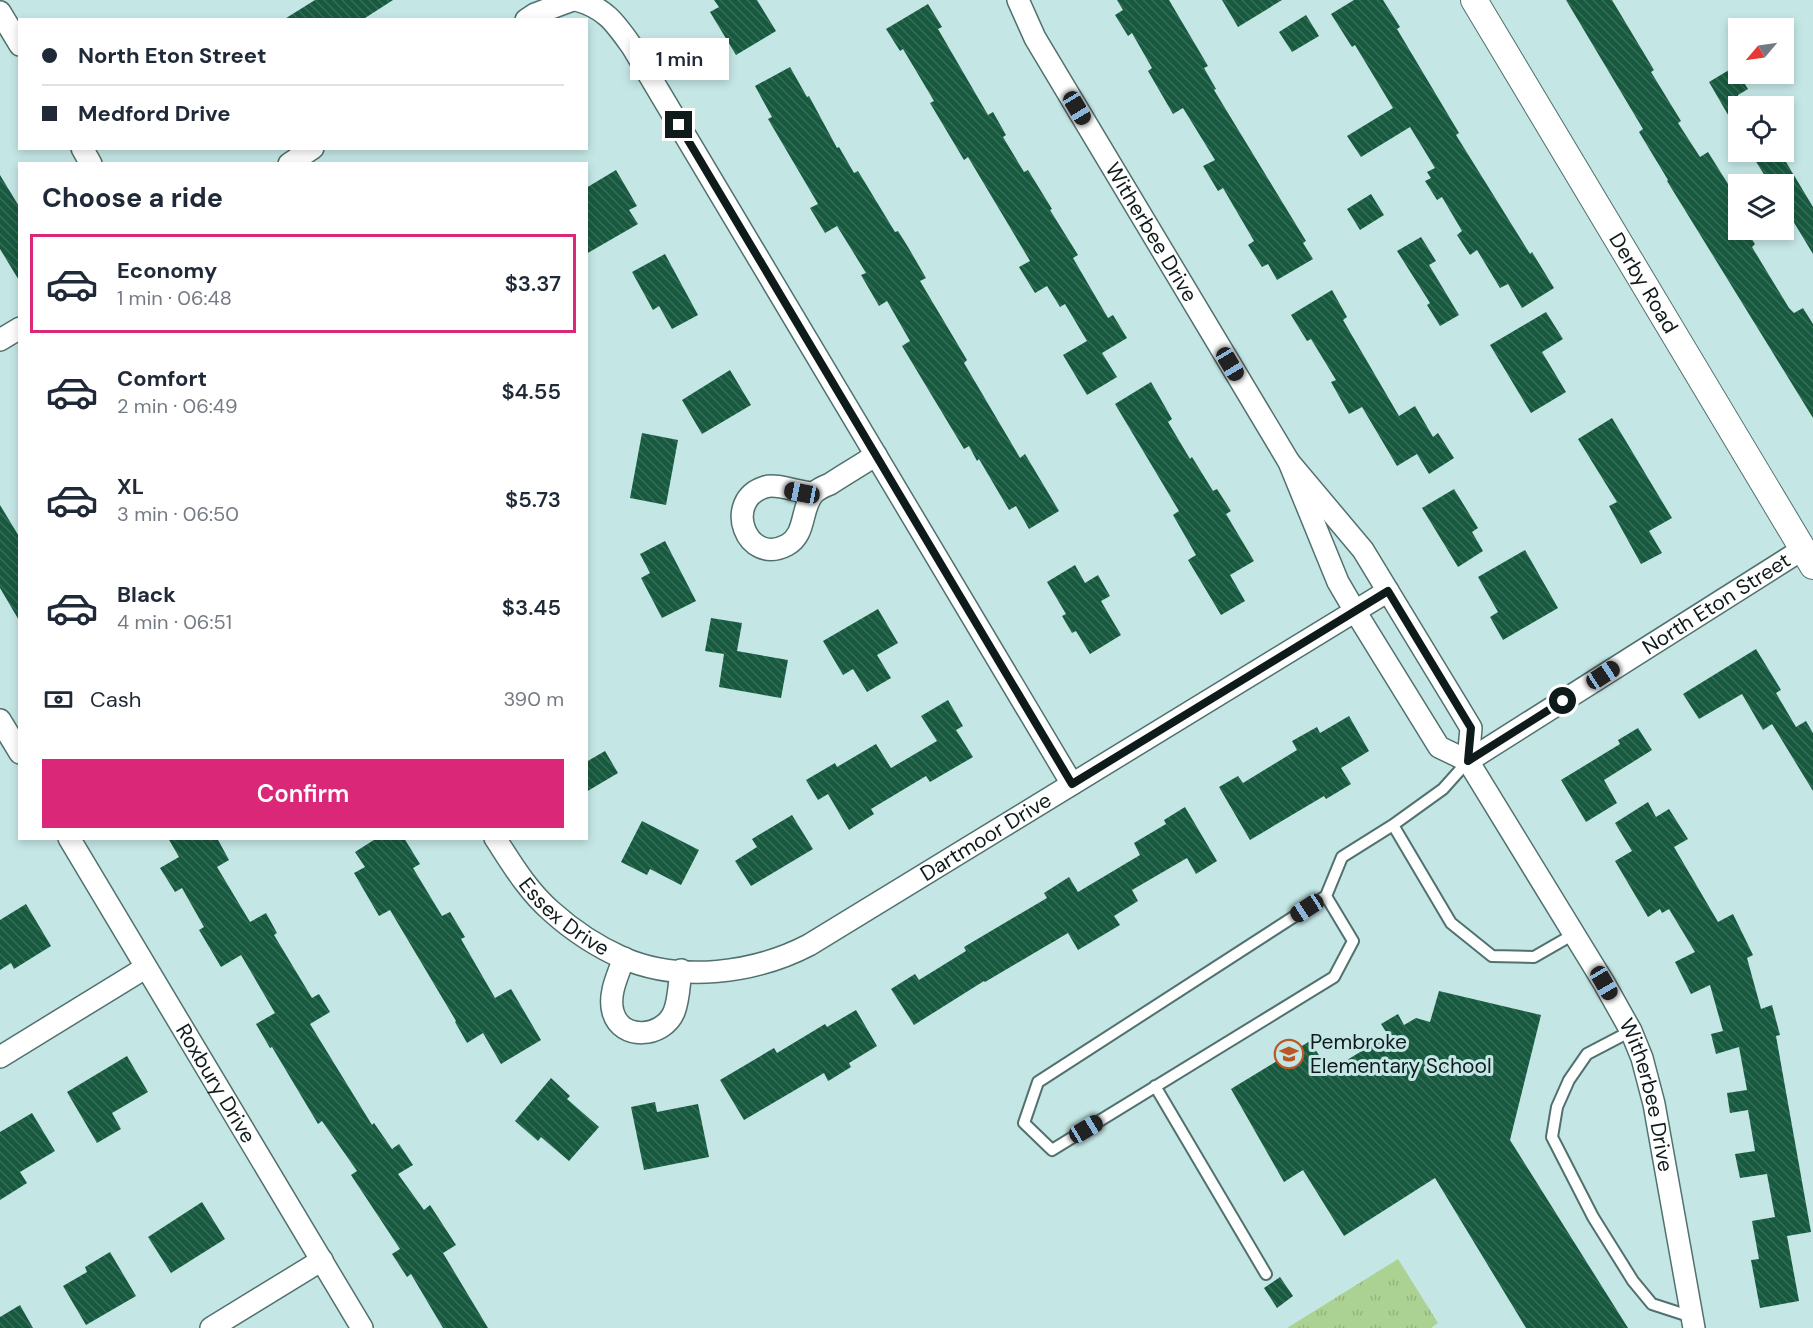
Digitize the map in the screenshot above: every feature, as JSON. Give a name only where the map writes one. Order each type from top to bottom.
[{"type":"street","points":[[529,18],[574,0],[594,6],[606,14],[633,48],[1072,784]]},
{"type":"street","name":"Witherbee Drive","points":[[1018,0],[1035,38],[1289,462],[1338,582],[1355,611],[1439,747],[1468,761],[1631,1031],[1642,1058],[1654,1104],[1693,1322]]},
{"type":"street","name":"Derby Road","points":[[1474,0],[1810,552]]},
{"type":"street","points":[[0,12],[18,42]]},
{"type":"street","points":[[292,162],[310,150]]},
{"type":"street","points":[[0,340],[18,329]]},
{"type":"street","points":[[814,493],[876,455]]},
{"type":"street","name":"Witherbee Drive","points":[[1289,462],[1363,550],[1471,728],[1468,761]]},
{"type":"street","name":"North Eton Street","points":[[1468,761],[1810,552]]},
{"type":"street","name":"Dartmoor Drive","points":[[655,968],[728,970],[755,966],[792,954],[1388,591]]},
{"type":"street","points":[[0,720],[18,750]]},
{"type":"street","name":"Roxbury Drive","points":[[70,840],[362,1328]]},
{"type":"street","name":"Essex Drive","points":[[496,840],[524,882],[551,911],[624,958],[655,968]]},
{"type":"street","points":[[624,958],[613,989],[612,1011],[621,1026],[639,1033],[655,1031],[669,1020],[674,1012],[681,970]]},
{"type":"street","points":[[0,1057],[145,968]]},
{"type":"street","points":[[211,1328],[322,1260]]},
{"type":"lane","points":[[1326,896],[1353,941],[1334,976],[1052,1150],[1024,1123],[1038,1082],[1326,896],[1342,857],[1393,825],[1443,789],[1468,761]]},
{"type":"lane","points":[[1393,825],[1451,923],[1492,956],[1534,957],[1574,934]]},
{"type":"lane","points":[[1631,1031],[1587,1054],[1569,1080],[1557,1107],[1552,1137],[1593,1217],[1633,1281],[1652,1304],[1693,1322]]},
{"type":"lane","points":[[1155,1086],[1266,1274]]},
{"type":"green space","points":[[1398,1259],[1438,1323],[1431,1328],[1287,1328]]},
{"type":"building","points":[[315,0],[393,0],[365,18],[286,18]]},
{"type":"building","points":[[714,0],[757,0],[776,31],[736,55],[710,12],[719,7]]},
{"type":"building","points":[[1117,0],[1169,0],[1208,66],[1204,68],[1216,89],[1214,90],[1306,241],[1303,243],[1313,259],[1277,280],[1268,264],[1262,267],[1248,245],[1254,241],[1223,188],[1218,191],[1203,166],[1215,160],[1183,108],[1173,114],[1148,71],[1152,68],[1132,33],[1128,36],[1115,15],[1123,10]]},
{"type":"building","points":[[1222,0],[1282,0],[1238,27]]},
{"type":"building","points":[[1354,0],[1383,0],[1400,27],[1397,29],[1459,133],[1456,135],[1530,254],[1532,252],[1554,288],[1522,308],[1508,284],[1500,288],[1477,250],[1470,255],[1457,235],[1462,231],[1442,197],[1437,200],[1425,181],[1431,178],[1427,172],[1435,168],[1410,127],[1361,157],[1347,136],[1393,108],[1355,45],[1352,47],[1331,14]]},
{"type":"building","points":[[1566,0],[1612,0],[1654,70],[1651,72],[1681,121],[1678,123],[1700,157],[1708,152],[1728,184],[1728,240],[1752,240],[1755,244],[1752,247],[1789,308],[1794,313],[1803,308],[1813,324],[1813,418],[1667,181],[1639,132],[1643,129]]},
{"type":"building","points":[[928,4],[942,27],[938,29],[988,115],[993,112],[1006,135],[1003,137],[1024,172],[1028,170],[1052,209],[1050,210],[1078,255],[1073,258],[1108,318],[1113,315],[1127,338],[1102,353],[1117,377],[1087,395],[1063,355],[1087,341],[1065,304],[1060,307],[1047,286],[1035,293],[1019,267],[1030,261],[968,157],[964,160],[930,103],[934,101],[903,49],[900,51],[886,29]]},
{"type":"building","points":[[1306,15],[1319,36],[1292,52],[1279,32]]},
{"type":"building","points":[[790,67],[807,97],[809,96],[837,148],[839,147],[854,173],[858,171],[895,232],[898,231],[908,247],[926,278],[920,281],[967,360],[964,363],[1020,458],[1025,454],[1059,511],[1029,529],[1016,506],[1009,510],[969,446],[964,449],[902,346],[910,341],[887,301],[879,306],[861,275],[866,273],[837,226],[825,233],[810,208],[818,204],[768,119],[772,117],[755,86]]},
{"type":"building","points":[[1728,71],[1728,84],[1745,84],[1748,89],[1738,96],[1728,96],[1728,115],[1709,82]]},
{"type":"building","points":[[1756,162],[1786,162],[1793,174],[1764,174]]},
{"type":"building","points":[[616,170],[637,206],[629,210],[638,224],[588,253],[588,187]]},
{"type":"building","points":[[0,175],[18,205],[18,279],[0,249]]},
{"type":"building","points":[[1794,175],[1813,207],[1813,254],[1794,223]]},
{"type":"building","points":[[1371,194],[1384,215],[1360,230],[1347,209]]},
{"type":"building","points":[[1421,237],[1436,261],[1429,265],[1459,315],[1440,326],[1427,305],[1430,303],[1397,251]]},
{"type":"building","points":[[665,254],[698,315],[672,329],[659,306],[653,310],[632,272]]},
{"type":"building","points":[[1332,290],[1347,317],[1343,320],[1399,416],[1415,406],[1433,437],[1438,433],[1454,458],[1429,474],[1417,454],[1397,466],[1362,407],[1349,414],[1331,382],[1336,380],[1311,339],[1307,341],[1291,315]]},
{"type":"building","points":[[1546,312],[1563,339],[1542,352],[1566,392],[1531,413],[1490,345]]},
{"type":"building","points":[[730,370],[751,405],[702,434],[682,400]]},
{"type":"building","points":[[1151,382],[1172,419],[1168,422],[1190,459],[1192,457],[1213,491],[1217,489],[1231,511],[1226,514],[1254,561],[1230,575],[1245,601],[1221,615],[1188,560],[1196,555],[1173,515],[1179,511],[1115,404]]},
{"type":"building","points":[[1612,418],[1672,518],[1649,531],[1662,553],[1641,564],[1609,506],[1617,502],[1578,439]]},
{"type":"building","points":[[642,433],[678,440],[666,505],[630,498]]},
{"type":"building","points":[[1454,489],[1478,528],[1472,532],[1483,551],[1458,567],[1422,508]]},
{"type":"building","points":[[0,505],[18,535],[18,619],[0,588]]},
{"type":"building","points":[[665,541],[696,601],[662,618],[641,578],[650,573],[640,554]]},
{"type":"building","points":[[1525,550],[1558,608],[1503,640],[1490,617],[1498,612],[1478,577]]},
{"type":"building","points":[[1075,565],[1085,583],[1098,575],[1110,596],[1101,601],[1121,635],[1090,654],[1076,631],[1072,633],[1062,616],[1066,614],[1047,582]]},
{"type":"building","points":[[878,609],[898,643],[877,655],[891,678],[867,692],[853,669],[843,675],[823,641]]},
{"type":"building","points":[[711,618],[742,623],[737,651],[788,660],[781,698],[719,687],[724,654],[705,651]]},
{"type":"building","points":[[1756,649],[1781,690],[1776,693],[1796,727],[1806,721],[1813,733],[1813,791],[1772,724],[1763,730],[1742,694],[1699,719],[1683,694]]},
{"type":"building","points":[[948,700],[963,726],[956,730],[973,757],[930,782],[926,776],[871,809],[874,814],[849,830],[828,794],[818,800],[806,780],[835,763],[837,767],[876,744],[891,768],[937,741],[921,716]]},
{"type":"building","points":[[1349,716],[1369,751],[1341,768],[1351,784],[1326,799],[1324,796],[1250,840],[1219,787],[1238,776],[1243,783],[1297,750],[1292,741],[1317,727],[1320,733]]},
{"type":"building","points":[[1638,728],[1652,750],[1604,780],[1617,803],[1586,822],[1561,780],[1620,744],[1618,740]]},
{"type":"building","points":[[605,751],[618,773],[588,791],[588,761]]},
{"type":"building","points":[[1648,802],[1656,817],[1669,809],[1688,839],[1674,847],[1718,922],[1733,914],[1753,955],[1747,958],[1761,1009],[1772,1005],[1780,1035],[1776,1036],[1811,1232],[1787,1236],[1799,1301],[1760,1308],[1751,1260],[1759,1259],[1752,1221],[1775,1217],[1767,1174],[1740,1178],[1735,1154],[1755,1151],[1748,1110],[1730,1113],[1727,1093],[1747,1090],[1739,1047],[1716,1054],[1711,1034],[1723,1031],[1710,985],[1691,994],[1675,962],[1695,952],[1669,909],[1662,913],[1660,909],[1648,917],[1615,861],[1632,851],[1615,823]]},
{"type":"building","points":[[1185,807],[1217,861],[1196,874],[1187,858],[1132,890],[1138,901],[1114,916],[1120,925],[1078,950],[1068,933],[984,981],[914,1025],[891,989],[915,974],[919,980],[966,951],[964,947],[1047,898],[1044,893],[1069,877],[1078,892],[1140,855],[1134,843],[1166,824],[1164,820]]},
{"type":"building","points":[[792,815],[813,849],[751,886],[735,861],[757,847],[752,839]]},
{"type":"building","points":[[642,821],[699,850],[681,885],[650,869],[647,875],[621,862]]},
{"type":"building","points":[[169,840],[218,840],[229,860],[217,867],[250,922],[266,913],[277,933],[274,935],[312,998],[319,994],[330,1012],[310,1024],[372,1125],[374,1123],[392,1149],[399,1144],[413,1165],[398,1174],[424,1210],[430,1205],[456,1245],[443,1253],[488,1328],[443,1328],[411,1274],[407,1277],[392,1254],[400,1249],[351,1175],[357,1171],[322,1121],[318,1124],[256,1024],[275,1013],[241,955],[221,967],[199,930],[204,927],[182,888],[175,892],[160,868],[179,857]]},
{"type":"building","points":[[374,840],[405,840],[420,864],[413,868],[442,916],[450,912],[465,937],[461,939],[495,998],[511,989],[541,1040],[501,1064],[483,1033],[467,1043],[390,910],[379,916],[354,873],[365,867],[355,852]]},
{"type":"building","points":[[26,904],[51,946],[14,969],[11,963],[0,970],[0,920]]},
{"type":"building","points":[[1439,991],[1541,1015],[1510,1140],[1628,1328],[1526,1328],[1435,1178],[1344,1236],[1303,1170],[1284,1182],[1231,1089],[1310,1041],[1329,1071],[1388,1035],[1381,1024],[1398,1014],[1404,1025],[1416,1018],[1430,1022]]},
{"type":"building","points":[[856,1010],[877,1046],[849,1063],[851,1067],[830,1080],[828,1081],[824,1073],[744,1120],[720,1080],[774,1048],[777,1053],[825,1024],[827,1027]]},
{"type":"building","points":[[127,1056],[148,1092],[112,1113],[121,1129],[97,1143],[67,1092]]},
{"type":"building","points":[[551,1078],[570,1096],[567,1099],[599,1127],[569,1161],[541,1137],[538,1141],[515,1121]]},
{"type":"building","points":[[655,1102],[657,1112],[698,1104],[709,1157],[644,1170],[631,1107]]},
{"type":"building","points":[[32,1113],[55,1151],[20,1172],[27,1183],[0,1200],[0,1132]]},
{"type":"building","points":[[202,1202],[225,1239],[171,1273],[148,1237]]},
{"type":"building","points":[[110,1252],[136,1296],[86,1325],[63,1286],[87,1272],[85,1267]]},
{"type":"building","points":[[1280,1277],[1293,1296],[1277,1308],[1264,1288]]},
{"type":"building","points":[[20,1305],[33,1328],[0,1328],[0,1317]]},
{"type":"place","name":"Pembroke Elementary School","points":[[1289,1054]]},
{"type":"route","points":[[679,125],[1072,784],[1388,591],[1471,728],[1468,761],[1563,701]]}]
